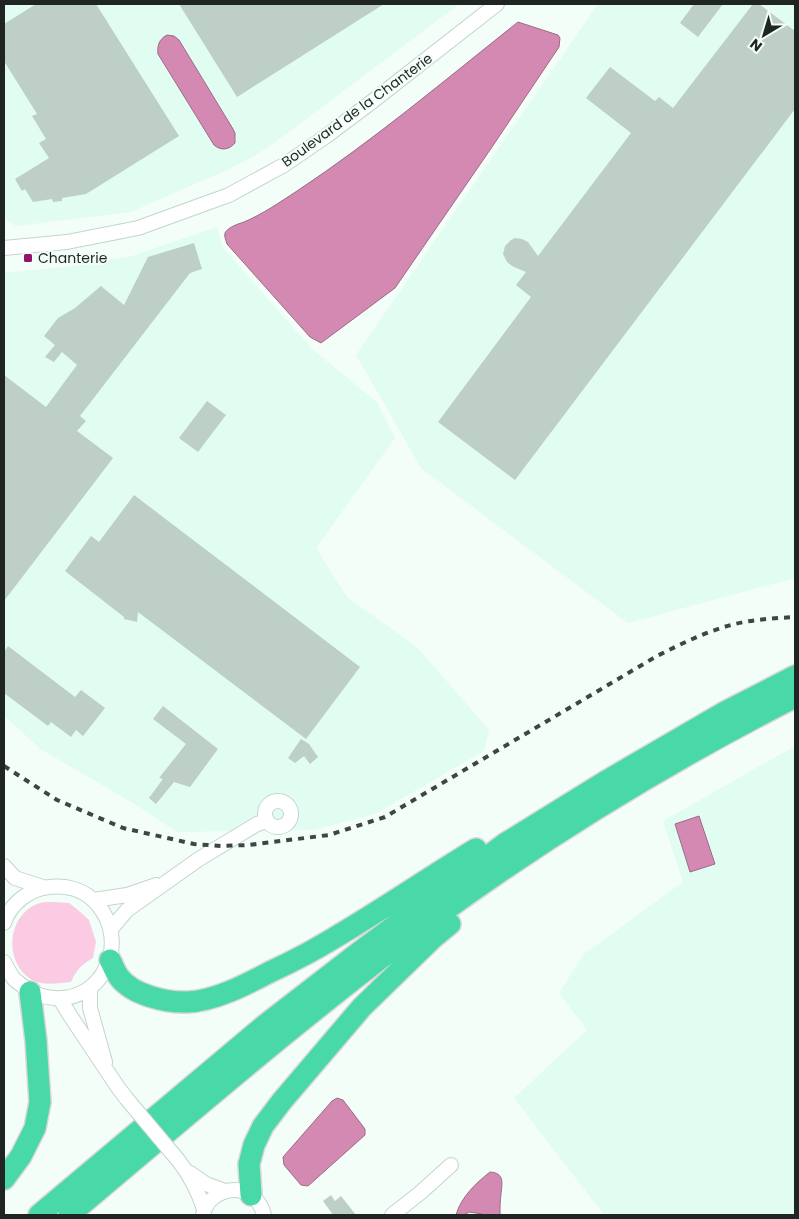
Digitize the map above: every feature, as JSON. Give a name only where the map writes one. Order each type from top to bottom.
[{"type":"highway","points":[[39,1215],[265,1025],[506,843],[714,717],[795,676]]},
{"type":"highway","points":[[69,1215],[273,1044],[368,968],[454,905],[525,855],[646,780],[737,727],[795,697]]},
{"type":"highway","points":[[110,960],[119,977],[129,987],[142,994],[166,1000],[188,1002],[216,997],[308,953],[476,849],[506,843]]},
{"type":"highway","points":[[251,1195],[249,1164],[254,1145],[263,1126],[282,1101],[362,1007],[433,938],[509,880],[525,855]]},
{"type":"highway","points":[[4,1179],[21,1156],[35,1128],[40,1102],[36,1041],[16,983]]},
{"type":"street","name":"Boulevard de la Chanterie","points":[[4,248],[67,242],[138,228],[229,195],[284,165],[325,137],[497,4]]},
{"type":"street","points":[[111,929],[127,910],[199,859],[257,824],[267,821]]},
{"type":"street","points":[[4,866],[15,878],[43,888]]},
{"type":"street","points":[[94,900],[127,895],[168,881]]},
{"type":"street","points":[[4,921],[14,906],[27,894],[43,888],[57,886],[70,888],[83,892],[102,909],[108,918],[113,945],[110,960],[102,976],[90,988],[76,996],[60,999],[44,998],[16,983],[4,962]]},
{"type":"street","points":[[90,988],[90,1008],[108,1072]]},
{"type":"street","points":[[60,999],[117,1086],[188,1172],[204,1212]]},
{"type":"street","points":[[392,1215],[420,1193],[450,1165]]},
{"type":"street","points":[[188,1172],[206,1184],[225,1191],[238,1190],[251,1195],[261,1206],[264,1215]]},
{"type":"street","points":[[204,1212],[213,1198],[225,1191]]},
{"type":"shaded area","points":[[4,4],[459,4],[274,143],[258,154],[227,170],[131,212],[16,226],[4,218]]},
{"type":"shaded area","points":[[598,4],[795,4],[795,578],[628,623],[421,468],[356,355]]},
{"type":"shaded area","points":[[518,22],[558,35],[560,38],[559,47],[395,288],[321,343],[310,337],[227,244],[226,231],[278,204],[354,151]]},
{"type":"shaded area","points":[[167,35],[174,36],[179,40],[233,129],[235,143],[230,147],[222,149],[214,145],[158,54],[159,43]]},
{"type":"shaded area","points":[[217,227],[223,248],[313,350],[377,402],[395,438],[316,548],[347,597],[418,648],[489,730],[484,751],[375,814],[313,830],[177,832],[133,803],[42,750],[4,716],[4,273],[74,266],[132,256]]},
{"type":"shaded area","points":[[795,746],[795,1215],[604,1215],[514,1098],[587,1030],[559,993],[584,954],[683,882],[663,821]]},
{"type":"shaded area","points":[[699,816],[715,864],[690,872],[675,824]]},
{"type":"shaded area","points":[[43,902],[69,903],[89,920],[96,942],[93,958],[80,968],[71,982],[46,984],[32,980],[23,972],[13,952],[12,940],[14,929],[19,919],[27,910]]},
{"type":"shaded area","points":[[337,1098],[343,1100],[365,1129],[365,1135],[308,1186],[301,1185],[284,1165],[283,1157],[332,1101]]},
{"type":"shaded area","points":[[490,1172],[498,1174],[502,1179],[500,1215],[483,1215],[469,1212],[464,1215],[456,1215],[465,1196]]},
{"type":"building","points":[[36,4],[96,4],[179,136],[86,194],[62,198],[62,201],[53,202],[52,199],[33,202],[25,189],[22,191],[15,179],[49,158],[39,143],[46,139],[32,116],[37,114],[4,61],[4,24]]},
{"type":"building","points":[[179,4],[384,4],[237,97]]},
{"type":"building","points":[[694,4],[723,4],[698,37],[680,23]]},
{"type":"building","points":[[753,4],[759,4],[795,31],[795,109],[515,480],[438,422],[531,297],[516,285],[526,272],[507,262],[503,254],[505,246],[515,238],[522,239],[528,242],[538,256],[631,133],[586,98],[610,67],[655,101],[659,97],[673,108]]},
{"type":"building","points":[[194,243],[202,269],[190,273],[80,416],[86,421],[77,431],[113,458],[4,601],[4,375],[46,407],[77,365],[62,352],[54,362],[45,357],[55,345],[44,336],[58,318],[75,308],[101,286],[124,305],[148,257]]},
{"type":"building","points":[[207,401],[226,415],[198,452],[179,438]]},
{"type":"building","points":[[134,495],[360,667],[306,739],[138,612],[137,622],[124,619],[124,617],[65,571],[91,536],[99,542]]},
{"type":"building","points":[[8,646],[75,697],[81,690],[105,708],[83,736],[76,730],[71,737],[51,722],[48,726],[4,693],[4,652]]},
{"type":"building","points":[[163,706],[218,749],[190,787],[174,782],[156,804],[149,798],[163,779],[159,778],[186,744],[153,719]]},
{"type":"building","points":[[301,739],[309,744],[318,757],[310,764],[304,756],[295,763],[288,758]]},
{"type":"building","points":[[331,1195],[335,1201],[341,1196],[356,1215],[333,1215],[323,1201]]},
{"type":"railway","points":[[4,766],[57,800],[123,828],[194,844],[221,846],[249,845],[329,835],[385,817],[657,656],[678,646],[710,632],[744,622],[795,617]]},
{"type":"place","name":"Chanterie","points":[[28,258]]}]
